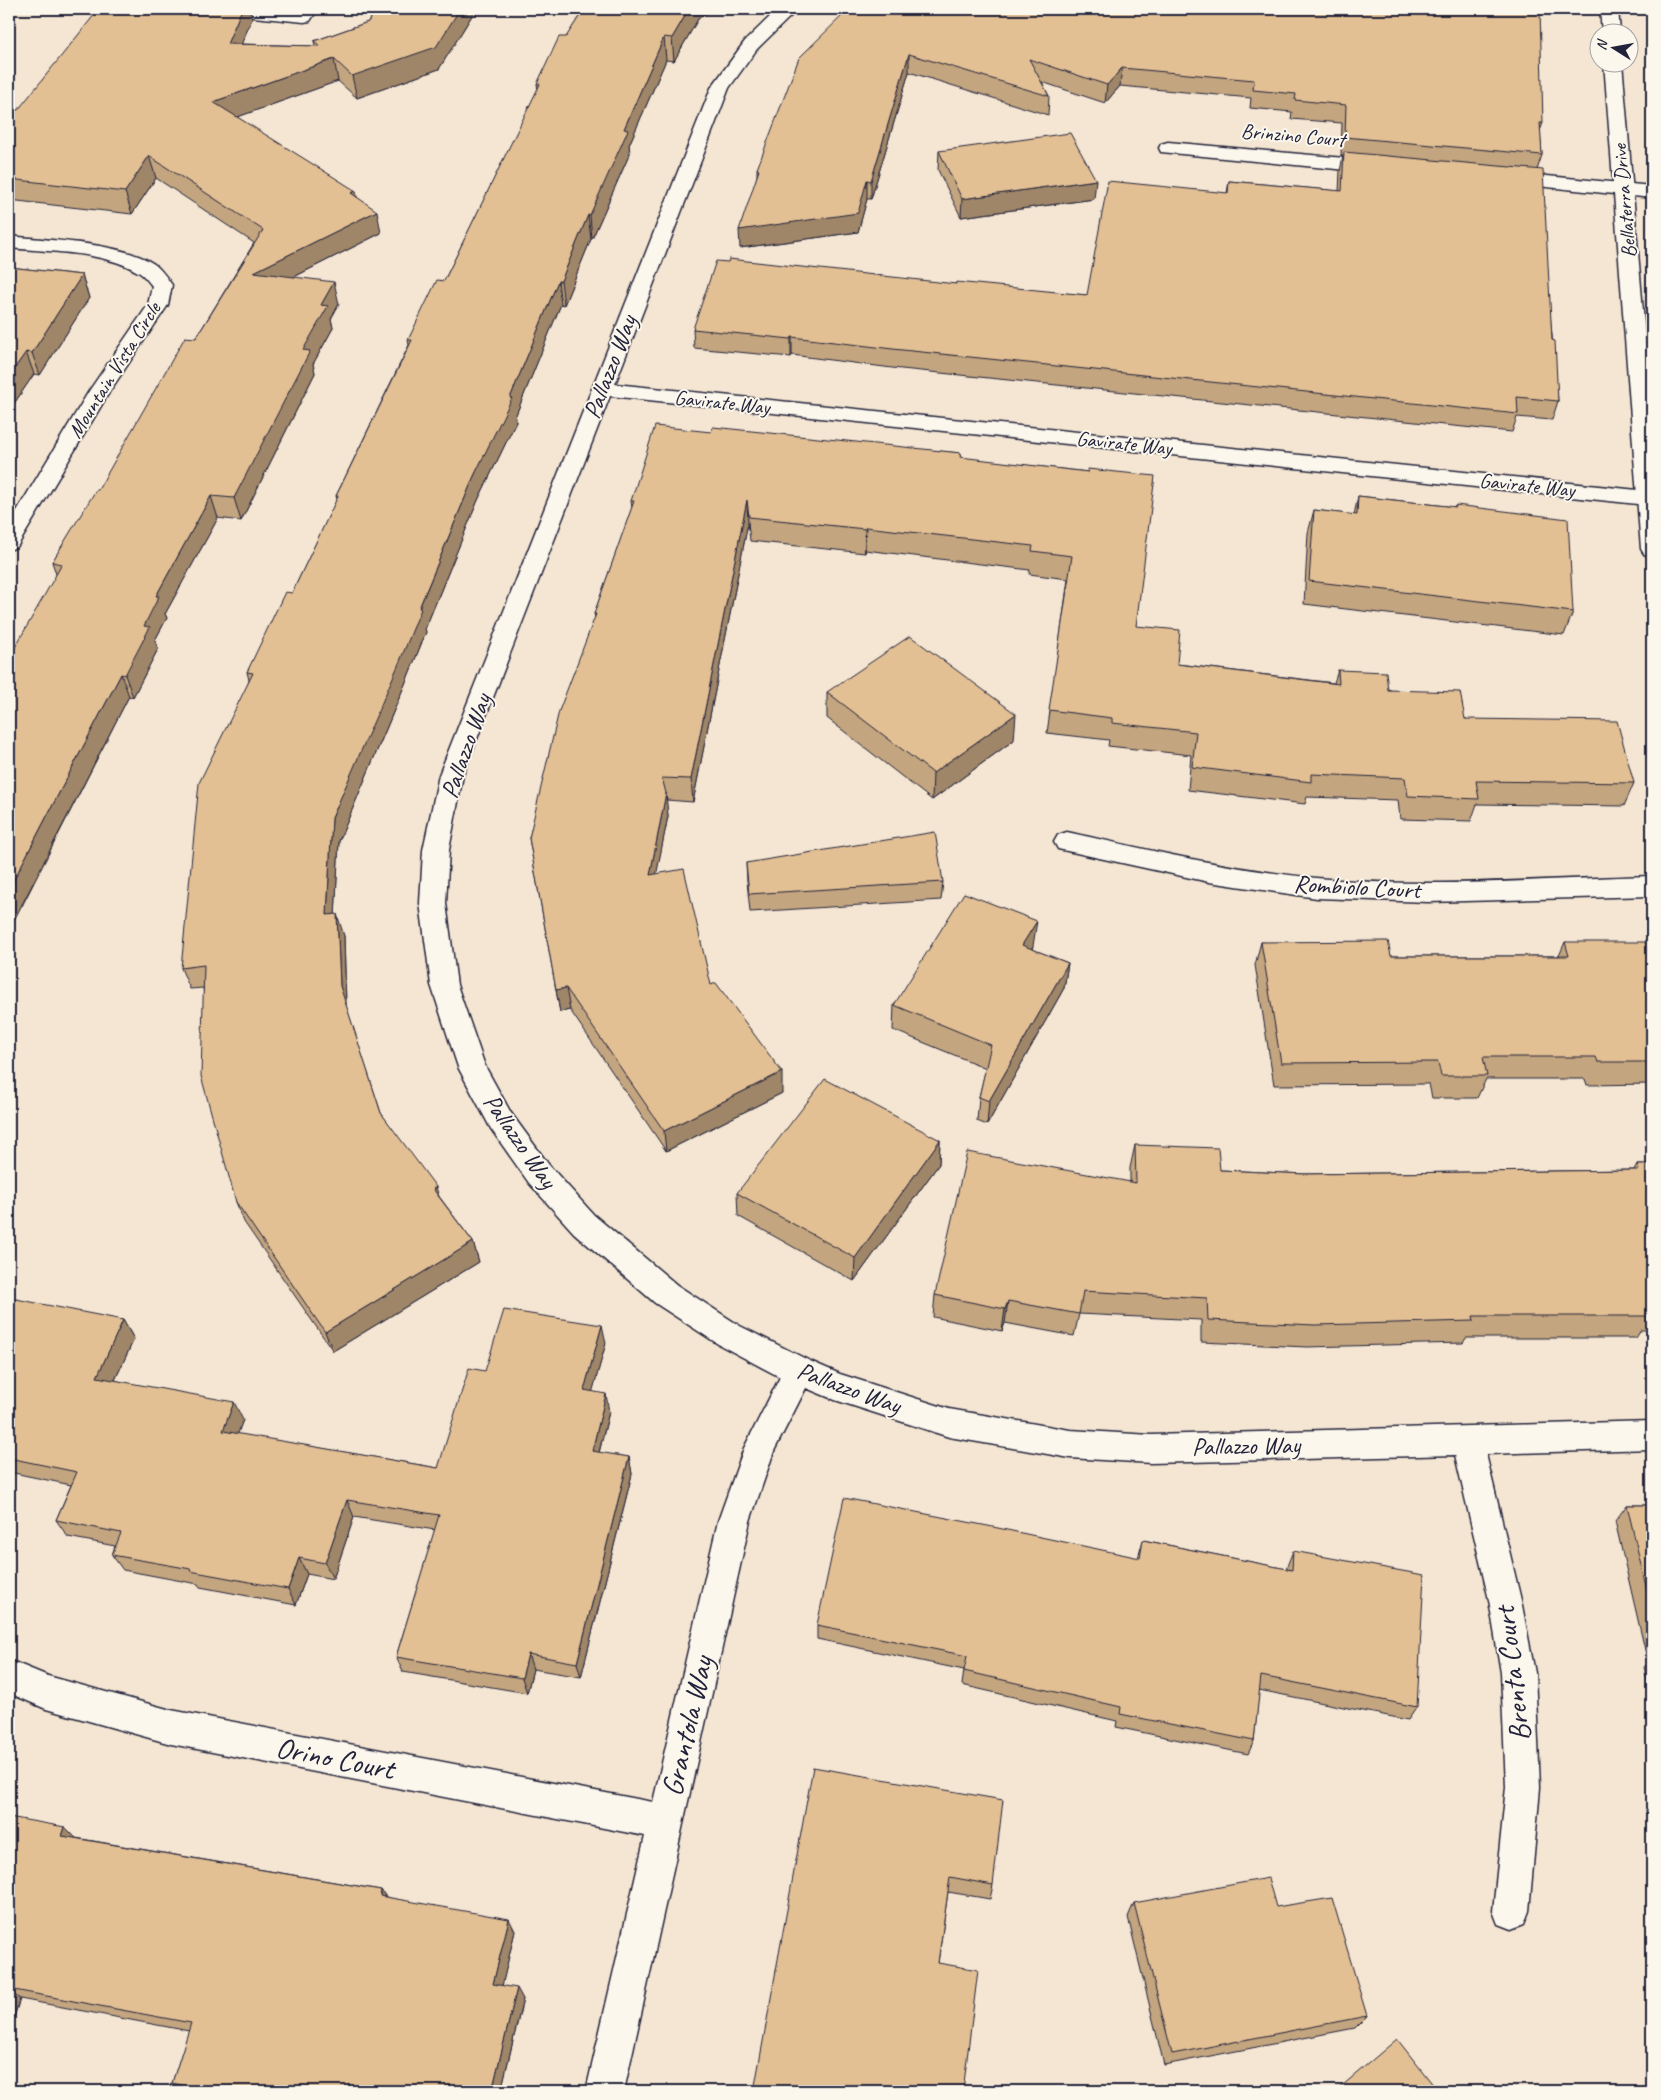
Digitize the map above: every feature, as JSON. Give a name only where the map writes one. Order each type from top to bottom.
[{"type":"street","points":[[222,9],[304,17],[309,9]]},
{"type":"street","name":"Pallazzo Way","points":[[789,9],[763,31],[742,54],[720,88],[451,775],[436,850],[433,903],[444,985],[472,1067],[501,1121],[539,1174],[584,1224],[666,1294],[729,1335],[799,1371],[834,1386],[949,1423],[1070,1444],[1151,1449],[1652,1435]]},
{"type":"street","points":[[1609,9],[1610,22]]},
{"type":"street","name":"Bellaterra Drive","points":[[1614,72],[1652,549]]},
{"type":"street","name":"Brinzino Court","points":[[1168,148],[1395,168]]},
{"type":"street","points":[[1484,176],[1652,192]]},
{"type":"street","name":"Mountain Vista Circle","points":[[9,242],[83,250],[122,259],[146,268],[162,285],[158,305],[100,391],[9,542]]},
{"type":"street","name":"Gavirate Way","points":[[602,389],[1647,498]]},
{"type":"street","name":"Rombiolo Court","points":[[1067,842],[1252,881],[1353,891],[1420,892],[1652,886]]},
{"type":"street","name":"Grantola Way","points":[[604,2091],[734,1521],[760,1448],[799,1371]]},
{"type":"street","name":"Brenta Court","points":[[1467,1441],[1505,1600],[1518,1673],[1523,1786],[1511,1911]]},
{"type":"street","name":"Orino Court","points":[[9,1676],[46,1692],[171,1727],[665,1822]]},
{"type":"building","points":[[99,9],[242,9],[227,44],[320,46],[314,41],[368,22],[377,9],[460,9],[436,47],[352,76],[334,59],[213,102],[356,191],[351,193],[377,211],[254,272],[334,282],[321,305],[328,306],[303,350],[310,351],[234,498],[211,496],[156,596],[159,596],[144,626],[150,627],[125,675],[121,674],[9,889],[9,658],[62,564],[52,562],[96,490],[98,490],[185,337],[196,338],[263,230],[149,156],[125,192],[9,179],[9,109],[18,110]]},
{"type":"building","points":[[584,9],[689,9],[672,38],[664,37],[624,129],[628,130],[590,215],[588,215],[561,281],[558,281],[510,398],[512,398],[474,476],[419,608],[421,609],[400,661],[332,818],[327,915],[337,914],[340,986],[381,1113],[436,1187],[433,1189],[473,1242],[325,1332],[236,1202],[201,1076],[204,965],[181,968],[199,783],[253,673],[247,672],[285,592],[292,593],[338,496],[336,496],[412,340],[408,340],[437,280],[444,281],[540,84],[537,84],[559,37],[566,37]]},
{"type":"building","points":[[849,9],[1540,9],[1543,123],[1540,123],[1542,155],[1345,137],[1346,105],[1295,100],[1296,94],[1253,90],[1254,80],[1122,68],[1107,85],[1029,59],[1049,96],[909,54],[871,181],[867,180],[858,213],[739,230],[759,170],[757,169],[799,58]]},
{"type":"building","points":[[1070,133],[1096,180],[962,199],[939,151]]},
{"type":"building","points":[[1344,152],[1543,170],[1552,340],[1555,341],[1558,401],[1517,397],[1518,414],[792,337],[791,339],[693,329],[716,261],[728,262],[729,259],[956,284],[956,282],[1087,295],[1108,181],[1228,193],[1229,181],[1342,191]]},
{"type":"building","points":[[9,267],[82,275],[32,353],[26,352],[9,376]]},
{"type":"building","points":[[655,426],[711,432],[713,427],[961,453],[960,457],[1088,472],[1088,469],[1155,476],[1136,626],[1180,630],[1177,664],[1339,684],[1338,670],[1386,672],[1388,690],[1460,692],[1465,719],[1617,721],[1634,783],[1476,781],[1479,799],[1408,796],[1405,778],[1311,774],[1311,782],[1192,767],[1196,732],[1112,723],[1112,718],[1049,710],[1072,556],[1032,551],[1033,546],[866,527],[865,529],[749,517],[747,500],[691,779],[662,778],[666,793],[650,875],[684,869],[711,985],[716,983],[782,1072],[664,1131],[566,988],[556,990],[529,838],[559,711],[596,614],[594,614],[634,501],[631,501]]},
{"type":"building","points":[[1358,496],[1456,507],[1456,505],[1568,519],[1573,612],[1309,581],[1314,510],[1357,515]]},
{"type":"building","points":[[910,636],[1016,714],[933,773],[827,692]]},
{"type":"building","points":[[935,832],[943,882],[749,894],[746,863]]},
{"type":"building","points":[[964,893],[1037,921],[1022,945],[1068,963],[989,1101],[979,1097],[991,1045],[894,1005]]},
{"type":"building","points":[[1388,941],[1391,956],[1569,956],[1565,942],[1645,942],[1652,966],[1652,1062],[1598,1062],[1596,1057],[1483,1057],[1487,1076],[1441,1076],[1438,1062],[1281,1063],[1261,942]]},
{"type":"building","points":[[825,1079],[940,1140],[855,1258],[737,1193]]},
{"type":"building","points":[[1135,1145],[1218,1148],[1220,1170],[1305,1174],[1639,1170],[1637,1164],[1652,1164],[1652,1307],[1648,1307],[1650,1316],[1473,1316],[1474,1321],[1315,1325],[1208,1320],[1207,1298],[1083,1291],[1079,1314],[1008,1301],[1005,1309],[935,1295],[967,1152],[1136,1183]]},
{"type":"building","points":[[11,1298],[123,1320],[97,1377],[234,1402],[223,1431],[438,1468],[469,1368],[485,1371],[504,1310],[602,1325],[584,1390],[606,1394],[592,1451],[629,1457],[577,1663],[528,1654],[522,1678],[396,1657],[439,1515],[347,1500],[325,1563],[299,1558],[288,1589],[112,1555],[121,1533],[56,1520],[77,1472],[9,1458],[9,1303]]},
{"type":"building","points":[[844,1498],[1140,1558],[1143,1540],[1292,1570],[1293,1551],[1424,1575],[1417,1707],[1261,1676],[1254,1741],[1120,1714],[1121,1707],[964,1671],[967,1656],[817,1625]]},
{"type":"building","points":[[1627,1505],[1652,1505],[1652,1612]]},
{"type":"building","points":[[813,1767],[1003,1800],[993,1885],[950,1877],[938,1963],[978,1970],[963,2091],[754,2091]]},
{"type":"building","points":[[9,1817],[65,1827],[62,1836],[381,1890],[380,1896],[509,1919],[493,1984],[517,1988],[492,2091],[213,2091],[172,2083],[191,2023],[9,1989]]},
{"type":"building","points":[[1268,1878],[1276,1907],[1332,1898],[1367,2016],[1172,2054],[1134,1903]]},
{"type":"building","points":[[1397,2039],[1438,2091],[1336,2091]]}]
